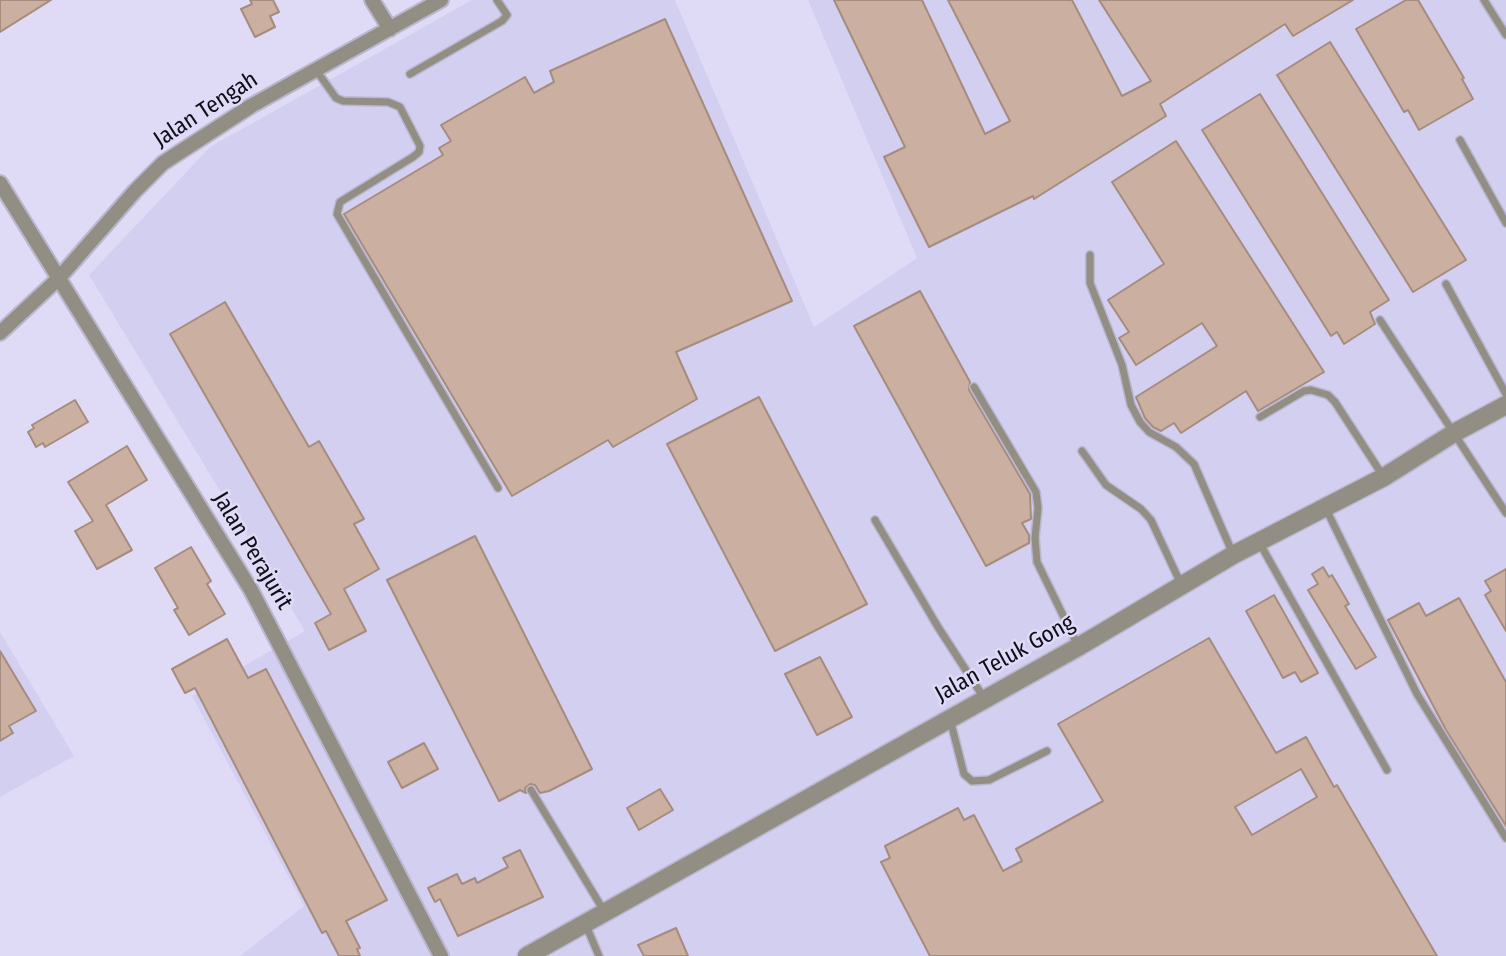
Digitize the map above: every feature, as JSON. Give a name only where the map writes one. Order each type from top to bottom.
[{"type":"street","points":[[372,0],[390,29]]},
{"type":"street","name":"Jalan Tengah","points":[[0,333],[59,278],[163,163],[251,106],[441,0]]},
{"type":"street","name":"Jalan Perajurit","points":[[0,183],[262,610],[442,956]]},
{"type":"street","name":"Jalan Teluk Gong","points":[[527,956],[1078,647],[1259,541],[1384,477],[1454,433],[1506,405]]},
{"type":"lane","points":[[410,74],[502,21],[507,15],[497,0]]},
{"type":"lane","points":[[1484,0],[1506,35]]},
{"type":"lane","points":[[316,70],[336,98],[343,101],[395,103],[400,107],[420,146],[414,157],[340,202],[337,215],[498,488]]},
{"type":"lane","points":[[1460,140],[1506,223]]},
{"type":"lane","points":[[1090,255],[1090,283],[1122,365],[1131,405],[1149,432],[1176,447],[1194,464],[1234,555]]},
{"type":"lane","points":[[1446,284],[1506,394]]},
{"type":"lane","points":[[1380,320],[1506,513]]},
{"type":"lane","points":[[974,387],[1035,492],[1038,508],[1035,538],[1037,562],[1078,647]]},
{"type":"lane","points":[[1261,417],[1304,391],[1311,390],[1328,395],[1384,477]]},
{"type":"lane","points":[[1082,451],[1106,485],[1141,509],[1151,520],[1182,585]]},
{"type":"lane","points":[[1325,506],[1417,694],[1506,838]]},
{"type":"lane","points":[[875,520],[938,628],[984,698]]},
{"type":"lane","points":[[1259,541],[1387,770]]},
{"type":"lane","points":[[950,718],[964,774],[972,781],[989,780],[1047,751]]},
{"type":"lane","points":[[531,790],[604,912]]},
{"type":"lane","points":[[585,923],[599,956]]},
{"type":"shaded area","points":[[472,0],[675,0],[814,327],[917,258],[808,0],[1506,0],[1506,956],[240,956],[304,906],[192,696],[305,631],[89,275],[210,147]]},
{"type":"shaded area","points":[[0,632],[74,756],[0,797]]},
{"type":"building","points":[[0,0],[51,0],[0,32]]},
{"type":"building","points":[[250,0],[273,0],[279,12],[270,16],[275,27],[255,37],[241,9],[252,4]]},
{"type":"building","points":[[834,0],[922,0],[985,134],[1010,121],[948,0],[1072,0],[1122,96],[1151,81],[1099,0],[1353,0],[1293,36],[1285,24],[1160,104],[1166,116],[1034,199],[1033,196],[929,247],[884,157],[905,147]]},
{"type":"building","points":[[1406,0],[1418,0],[1464,78],[1462,79],[1473,99],[1419,130],[1408,110],[1404,112],[1356,29]]},
{"type":"building","points":[[665,19],[792,301],[676,352],[697,399],[613,447],[608,440],[512,496],[344,214],[443,155],[439,148],[451,141],[441,125],[525,77],[534,93],[554,82],[550,71]]},
{"type":"building","points":[[1330,42],[1466,260],[1413,292],[1277,75]]},
{"type":"building","points":[[1260,94],[1389,300],[1370,312],[1375,324],[1344,344],[1337,332],[1331,336],[1202,130]]},
{"type":"building","points":[[1176,141],[1324,372],[1258,411],[1246,391],[1181,433],[1174,423],[1161,431],[1153,427],[1145,418],[1136,397],[1217,346],[1202,323],[1136,365],[1119,338],[1129,332],[1108,300],[1164,264],[1112,182]]},
{"type":"building","points":[[920,291],[970,382],[969,390],[1030,494],[1031,519],[1022,523],[1029,535],[1029,543],[986,566],[854,326]]},
{"type":"building","points":[[225,302],[309,447],[319,441],[364,519],[354,524],[379,569],[344,589],[366,631],[329,650],[315,623],[331,614],[170,334]]},
{"type":"building","points":[[759,397],[867,604],[775,651],[667,444]]},
{"type":"building","points":[[75,400],[88,422],[45,447],[43,443],[36,447],[28,432],[34,428],[32,425]]},
{"type":"building","points":[[127,446],[147,480],[106,505],[132,550],[97,569],[75,531],[93,521],[68,482]]},
{"type":"building","points":[[475,536],[592,769],[549,791],[540,793],[535,785],[530,784],[525,788],[526,793],[520,790],[499,801],[387,580]]},
{"type":"building","points":[[191,547],[211,581],[207,584],[225,614],[189,635],[174,610],[178,608],[155,568]]},
{"type":"building","points":[[1323,567],[1329,577],[1332,575],[1349,604],[1345,606],[1376,657],[1356,669],[1308,590],[1318,584],[1312,574]]},
{"type":"building","points":[[1506,569],[1506,631],[1485,595],[1491,591],[1485,581]]},
{"type":"building","points":[[1274,595],[1318,673],[1301,682],[1295,672],[1283,678],[1246,611]]},
{"type":"building","points":[[1459,598],[1506,682],[1506,826],[1446,730],[1388,620],[1419,603],[1426,616]]},
{"type":"building","points":[[1209,638],[1276,753],[1306,737],[1437,956],[930,956],[881,862],[890,858],[885,846],[958,808],[964,820],[974,815],[1003,871],[1022,861],[1016,849],[1103,801],[1058,724]],"holes":[[[1301,769],[1317,797],[1252,835],[1235,807]]]},
{"type":"building","points":[[227,639],[248,678],[266,669],[387,900],[346,921],[360,948],[357,949],[360,956],[339,956],[326,931],[322,933],[195,688],[185,693],[172,669]]},
{"type":"building","points":[[0,651],[36,711],[9,726],[13,733],[0,741]]},
{"type":"building","points":[[820,657],[852,717],[817,735],[785,674]]},
{"type":"building","points":[[424,743],[438,769],[402,788],[388,762]]},
{"type":"building","points":[[660,789],[673,810],[639,830],[627,808]]},
{"type":"building","points":[[520,850],[543,897],[458,936],[440,899],[435,902],[428,888],[457,874],[462,884],[475,878],[477,883],[508,867],[503,858]]},
{"type":"building","points":[[676,928],[688,956],[644,956],[638,945]]}]
